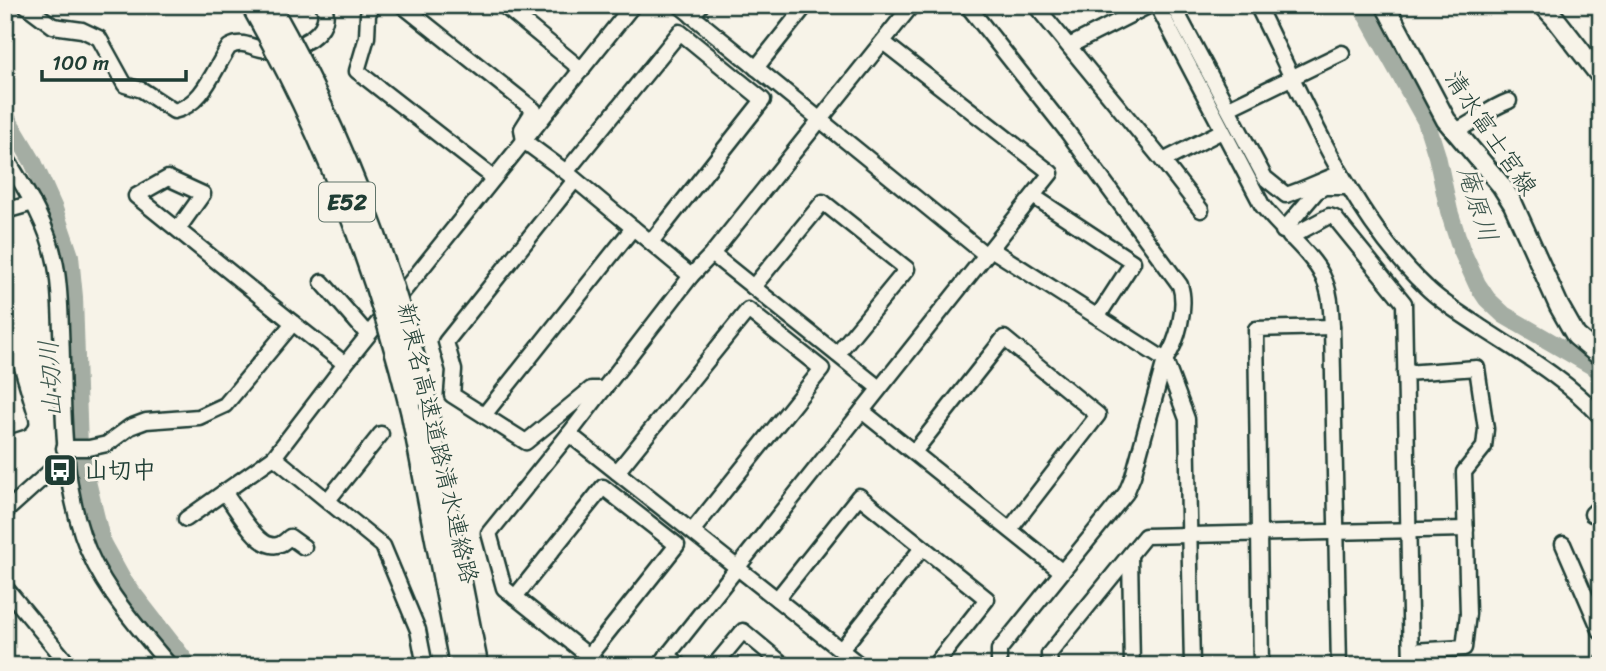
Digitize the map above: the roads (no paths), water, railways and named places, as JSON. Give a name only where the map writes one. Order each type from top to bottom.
[{"type":"highway","name":"新東名高速道路清水連絡路","points":[[251,5],[299,94],[349,208],[380,295],[411,412],[460,666]]},
{"type":"highway","name":"新東名高速道路清水連絡路","points":[[270,5],[335,131],[365,202],[406,324],[425,397],[478,666]]},
{"type":"main road","name":"清水富士宮線","points":[[1385,5],[1446,120],[1501,185],[1513,204],[1577,336],[1601,357]]},
{"type":"main road","points":[[1549,10],[1601,77]]},
{"type":"street","points":[[25,5],[53,26],[82,30],[99,38],[125,85],[142,90],[174,111],[197,99],[229,47],[245,43],[262,49],[281,50],[306,41],[318,32],[324,23],[326,11],[323,5]]},
{"type":"street","points":[[373,5],[368,14],[367,37],[357,71],[494,178]]},
{"type":"street","points":[[402,5],[534,110],[522,129],[524,141],[571,176],[691,276]]},
{"type":"street","points":[[503,5],[582,70]]},
{"type":"street","points":[[186,519],[274,457],[345,363],[634,5]]},
{"type":"street","points":[[679,5],[697,11],[756,68],[989,252],[1098,316],[1165,360],[1187,418],[1192,666]]},
{"type":"street","points":[[756,68],[806,5]]},
{"type":"street","points":[[515,597],[603,487],[677,545],[590,663],[504,588],[489,533],[691,276],[712,254],[912,5]]},
{"type":"street","points":[[967,5],[1066,130],[1180,285],[1184,298],[1173,349],[1165,360],[1126,493],[999,650],[999,666]]},
{"type":"street","points":[[1035,5],[1201,210]]},
{"type":"street","points":[[1069,46],[1150,5]]},
{"type":"street","points":[[1157,5],[1262,205],[1313,262],[1322,275],[1330,301],[1339,666]]},
{"type":"street","points":[[1182,5],[1175,9],[1265,178],[1286,195],[1307,189],[1313,183],[1341,173]]},
{"type":"street","points":[[1257,5],[1349,187],[1367,217],[1427,289],[1558,377],[1601,417]]},
{"type":"street","points":[[604,388],[591,389],[526,442],[452,395],[454,370],[446,342],[680,32],[763,100],[651,242]]},
{"type":"street","points":[[681,666],[663,660],[1051,173],[883,41]]},
{"type":"street","points":[[1229,108],[1342,53]]},
{"type":"street","points":[[1455,131],[1477,120],[1490,107],[1509,100]]},
{"type":"street","points":[[1163,161],[1222,131]]},
{"type":"street","points":[[5,156],[48,234],[56,262],[67,451],[79,525],[94,565],[115,600],[170,666]]},
{"type":"street","points":[[1286,234],[1316,192],[1324,187],[1349,187]]},
{"type":"street","points":[[1033,196],[1133,262],[1098,316]]},
{"type":"street","points":[[753,287],[823,202],[896,260],[906,269],[837,354]]},
{"type":"street","points":[[5,211],[33,203]]},
{"type":"street","points":[[1286,234],[1329,216],[1335,218],[1404,303],[1405,373],[1409,529],[1411,659],[1464,648],[1468,614],[1464,472],[1485,447],[1486,429],[1477,368],[1405,373]]},
{"type":"street","points":[[484,415],[634,228]]},
{"type":"street","points":[[178,229],[345,363]]},
{"type":"street","points":[[712,254],[879,388]]},
{"type":"street","points":[[322,282],[368,335]]},
{"type":"street","points":[[617,471],[748,310],[822,369],[693,530]]},
{"type":"street","points":[[5,512],[67,451],[107,444],[130,427],[146,422],[199,417],[225,405],[293,323]]},
{"type":"street","points":[[1261,666],[1256,329],[1332,327]]},
{"type":"street","points":[[914,452],[1004,338],[1098,415],[1010,529]]},
{"type":"street","points":[[5,368],[21,422],[5,427]]},
{"type":"street","points":[[862,411],[1061,571]]},
{"type":"street","points":[[328,500],[382,434]]},
{"type":"street","points":[[569,434],[693,530],[860,666]]},
{"type":"street","points":[[274,457],[383,546],[418,630],[425,666]]},
{"type":"street","points":[[224,492],[259,539],[270,545],[281,545],[290,537],[304,547]]},
{"type":"street","points":[[777,599],[859,496],[987,599],[934,666]]},
{"type":"street","points":[[1049,666],[1049,654],[1145,536],[1466,528]]},
{"type":"street","points":[[1563,544],[1601,632]]},
{"type":"street","points":[[841,650],[922,548]]},
{"type":"street","points":[[1130,555],[1132,666]]},
{"type":"street","points":[[5,587],[70,666]]},
{"type":"street","points":[[714,666],[743,631],[785,666]]},
{"type":"waterway","name":"庵原川","points":[[1361,5],[1426,121],[1449,211],[1461,249],[1477,284],[1487,299],[1504,315],[1601,371]]},
{"type":"waterway","name":"山切川","points":[[5,115],[33,162],[54,209],[70,256],[79,448],[102,543],[123,581],[189,666]]},
{"type":"place","name":"山切中","points":[[60,470]]}]
